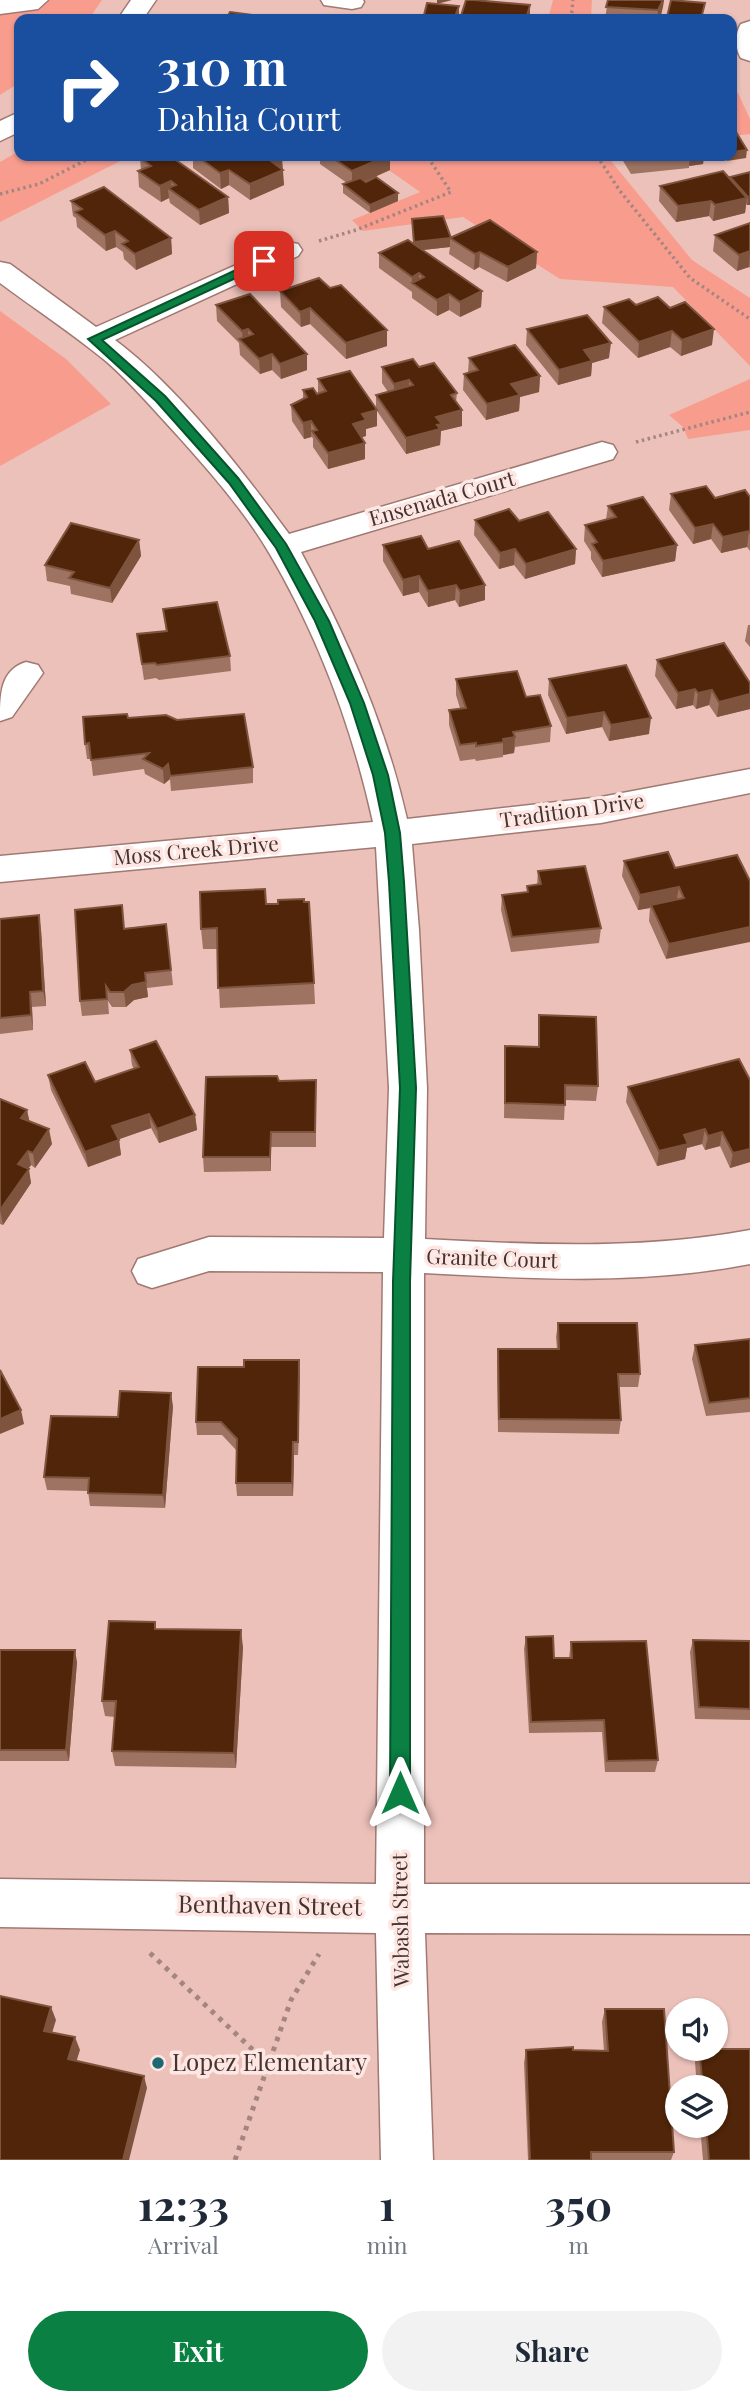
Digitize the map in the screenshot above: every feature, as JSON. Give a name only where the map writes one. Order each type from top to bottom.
[{"type":"street","points":[[0,7],[29,4],[36,0]]},
{"type":"street","points":[[750,29],[750,53]]},
{"type":"street","points":[[94,339],[288,250]]},
{"type":"street","name":"Wabash Street","points":[[0,270],[94,339],[161,399],[234,481],[282,547],[322,621],[357,703],[380,775],[393,833],[401,930],[408,1088],[402,1255],[400,1908],[407,2160]]},
{"type":"street","name":"Ensenada Court","points":[[282,547],[602,452]]},
{"type":"street","points":[[0,709],[26,673]]},
{"type":"street","name":"Tradition Drive","points":[[393,833],[601,810],[750,781]]},
{"type":"street","name":"Moss Creek Drive","points":[[0,869],[393,833]]},
{"type":"street","name":"Granite Court","points":[[152,1271],[209,1254],[402,1255],[529,1262],[602,1262],[708,1255],[750,1247]]},
{"type":"street","name":"Benthaven Street","points":[[0,1903],[750,1909]]},
{"type":"path","points":[[0,194],[39,184],[84,161]]},
{"type":"path","points":[[288,250],[356,230],[450,192],[430,161]]},
{"type":"path","points":[[600,161],[620,191],[690,278],[750,318]]},
{"type":"path","points":[[602,452],[750,412]]},
{"type":"path","points":[[142,1944],[181,1985],[219,2015],[270,2065]]},
{"type":"path","points":[[235,2160],[291,2000],[319,1954]]},
{"type":"shaded area","points":[[49,0],[102,0],[92,14],[14,14],[14,86],[0,95],[0,14]]},
{"type":"shaded area","points":[[553,0],[592,0],[591,14],[549,14]]},
{"type":"shaded area","points":[[737,93],[750,119],[750,134],[737,135]]},
{"type":"shaded area","points":[[14,154],[14,161],[120,161],[0,222],[0,162]]},
{"type":"shaded area","points":[[376,161],[611,161],[692,260],[750,298],[750,366],[673,287],[560,279],[463,217],[363,231],[352,220],[420,192]]},
{"type":"shaded area","points":[[0,311],[66,359],[111,404],[0,466]]},
{"type":"shaded area","points":[[750,379],[750,430],[688,439],[683,427],[669,415]]},
{"type":"building","points":[[466,0],[530,5],[527,14],[462,14]]},
{"type":"building","points":[[608,0],[663,0],[658,10],[606,7]]},
{"type":"building","points":[[671,0],[705,3],[702,14],[668,14]]},
{"type":"building","points":[[427,3],[459,6],[456,14],[424,14]]},
{"type":"building","points":[[737,134],[747,150],[737,151]]},
{"type":"building","points":[[144,161],[177,161],[228,197],[199,210],[168,188],[176,185],[171,181],[160,186],[138,171],[151,166]]},
{"type":"building","points":[[204,161],[271,161],[283,170],[250,184],[229,170],[220,173]]},
{"type":"building","points":[[337,161],[375,161],[352,171]]},
{"type":"building","points":[[723,171],[747,198],[715,205],[711,201],[678,206],[660,186]]},
{"type":"building","points":[[750,172],[750,197],[748,197],[730,177]]},
{"type":"building","points":[[376,177],[398,193],[370,205],[343,184],[360,178],[366,182]]},
{"type":"building","points":[[104,187],[171,238],[135,254],[122,244],[128,241],[115,231],[105,235],[75,212],[82,209],[71,201]]},
{"type":"building","points":[[443,216],[451,238],[414,242],[412,219]]},
{"type":"building","points":[[490,220],[537,252],[508,267],[480,252],[475,254],[450,238]]},
{"type":"building","points":[[750,223],[750,251],[739,255],[715,235]]},
{"type":"building","points":[[408,240],[482,291],[460,302],[449,294],[437,300],[412,283],[424,277],[419,273],[412,277],[379,253]]},
{"type":"building","points":[[319,278],[330,288],[341,285],[387,330],[346,343],[310,308],[300,312],[280,291]]},
{"type":"building","points":[[250,294],[307,354],[280,364],[272,354],[259,359],[239,339],[253,334],[248,329],[242,331],[216,305]]},
{"type":"building","points":[[658,297],[670,308],[685,302],[714,329],[682,340],[672,331],[639,342],[604,307],[629,299],[636,305]]},
{"type":"building","points":[[587,315],[611,343],[584,350],[592,361],[559,370],[527,329]]},
{"type":"building","points":[[515,345],[540,376],[511,384],[520,395],[487,404],[464,374],[478,370],[469,358]]},
{"type":"building","points":[[413,359],[419,367],[434,363],[457,393],[451,395],[462,410],[436,417],[442,424],[437,425],[440,429],[406,438],[376,395],[413,385],[409,380],[394,384],[382,367]]},
{"type":"building","points":[[350,371],[377,410],[362,414],[366,420],[353,424],[365,443],[328,453],[312,431],[317,430],[311,421],[303,423],[291,405],[307,397],[303,390],[313,388],[317,394],[326,391],[318,379]]},
{"type":"building","points":[[706,486],[715,498],[745,490],[750,497],[750,532],[723,537],[713,524],[695,528],[671,494]]},
{"type":"building","points":[[643,497],[677,545],[603,561],[592,544],[597,542],[585,525],[616,517],[608,506]]},
{"type":"building","points":[[509,509],[519,521],[548,512],[576,549],[526,564],[515,549],[500,553],[475,520]]},
{"type":"building","points":[[71,523],[139,540],[110,588],[69,578],[74,572],[45,565]]},
{"type":"building","points":[[421,536],[428,549],[459,541],[485,585],[460,591],[456,585],[428,591],[419,576],[403,580],[383,545]]},
{"type":"building","points":[[217,602],[230,656],[157,665],[142,664],[137,634],[167,631],[163,609]]},
{"type":"building","points":[[724,643],[750,683],[750,694],[719,702],[712,690],[698,693],[695,689],[678,693],[657,660]]},
{"type":"building","points":[[626,665],[651,718],[611,725],[604,712],[567,718],[549,679]]},
{"type":"building","points":[[517,671],[526,697],[540,695],[551,726],[513,732],[515,737],[503,739],[504,742],[460,745],[449,710],[466,708],[456,679]]},
{"type":"building","points":[[127,714],[128,718],[166,715],[177,720],[244,714],[253,767],[170,776],[168,764],[163,769],[143,759],[149,753],[91,760],[89,743],[85,744],[83,717]]},
{"type":"building","points":[[668,852],[675,868],[737,855],[750,881],[750,927],[669,944],[651,905],[684,898],[679,887],[640,895],[624,861]]},
{"type":"building","points":[[585,866],[601,928],[512,937],[502,895],[528,892],[527,886],[541,884],[538,871]]},
{"type":"building","points":[[265,889],[266,904],[278,904],[278,900],[304,899],[304,902],[309,902],[314,983],[218,988],[217,928],[201,929],[200,892]]},
{"type":"building","points":[[122,905],[124,929],[166,924],[171,970],[145,973],[146,982],[132,985],[124,992],[110,992],[106,986],[107,999],[80,1001],[75,910]]},
{"type":"building","points":[[39,915],[43,991],[30,992],[31,1015],[0,1018],[0,919]]},
{"type":"building","points":[[539,1015],[596,1017],[598,1086],[565,1085],[565,1105],[505,1103],[505,1046],[539,1047]]},
{"type":"building","points":[[156,1041],[195,1115],[157,1129],[149,1114],[112,1126],[119,1140],[85,1152],[48,1075],[85,1062],[95,1082],[139,1067],[130,1050]]},
{"type":"building","points":[[739,1059],[750,1080],[750,1149],[733,1153],[722,1132],[708,1136],[705,1129],[684,1135],[688,1144],[659,1151],[628,1087]]},
{"type":"building","points":[[277,1076],[279,1081],[316,1080],[315,1132],[271,1132],[270,1157],[203,1157],[206,1077]]},
{"type":"building","points":[[0,1099],[27,1110],[21,1118],[49,1129],[33,1153],[28,1151],[18,1164],[29,1169],[0,1210]]},
{"type":"building","points":[[558,1323],[637,1323],[640,1374],[618,1374],[621,1420],[499,1419],[498,1349],[559,1349]]},
{"type":"building","points":[[750,1339],[750,1398],[709,1403],[695,1345]]},
{"type":"building","points":[[244,1360],[299,1360],[298,1442],[293,1442],[292,1483],[236,1483],[237,1439],[221,1422],[196,1422],[198,1367],[244,1367]]},
{"type":"building","points":[[0,1370],[21,1410],[0,1419]]},
{"type":"building","points":[[120,1391],[171,1393],[163,1495],[88,1493],[89,1478],[44,1477],[51,1416],[118,1417]]},
{"type":"building","points":[[109,1621],[155,1622],[155,1629],[241,1630],[234,1753],[112,1751],[116,1701],[102,1701]]},
{"type":"building","points":[[553,1636],[554,1658],[572,1658],[571,1642],[646,1641],[658,1760],[607,1761],[604,1720],[531,1722],[526,1637]]},
{"type":"building","points":[[693,1640],[750,1641],[750,1709],[699,1707]]},
{"type":"building","points":[[0,1650],[75,1650],[66,1750],[0,1750]]},
{"type":"building","name":"Lopez Elementary","points":[[0,1996],[51,2007],[44,2031],[75,2037],[68,2059],[144,2076],[123,2160],[0,2160]]},
{"type":"building","points":[[605,2009],[664,2009],[665,2061],[668,2061],[669,2075],[665,2075],[665,2138],[673,2138],[674,2152],[591,2152],[591,2160],[530,2160],[526,2050],[573,2047],[573,2050],[608,2051]]},
{"type":"building","points":[[728,2049],[750,2049],[750,2160],[709,2160],[707,2138],[728,2138],[728,2075],[702,2075],[700,2061],[728,2061]]},
{"type":"place","name":"Lopez Elementary","points":[[158,2063]]},
{"type":"route","points":[[264,261],[94,339],[117,356],[161,399],[234,481],[282,547],[322,621],[357,703],[380,775],[393,833],[401,930],[408,1088],[402,1282],[400,1793]]}]
